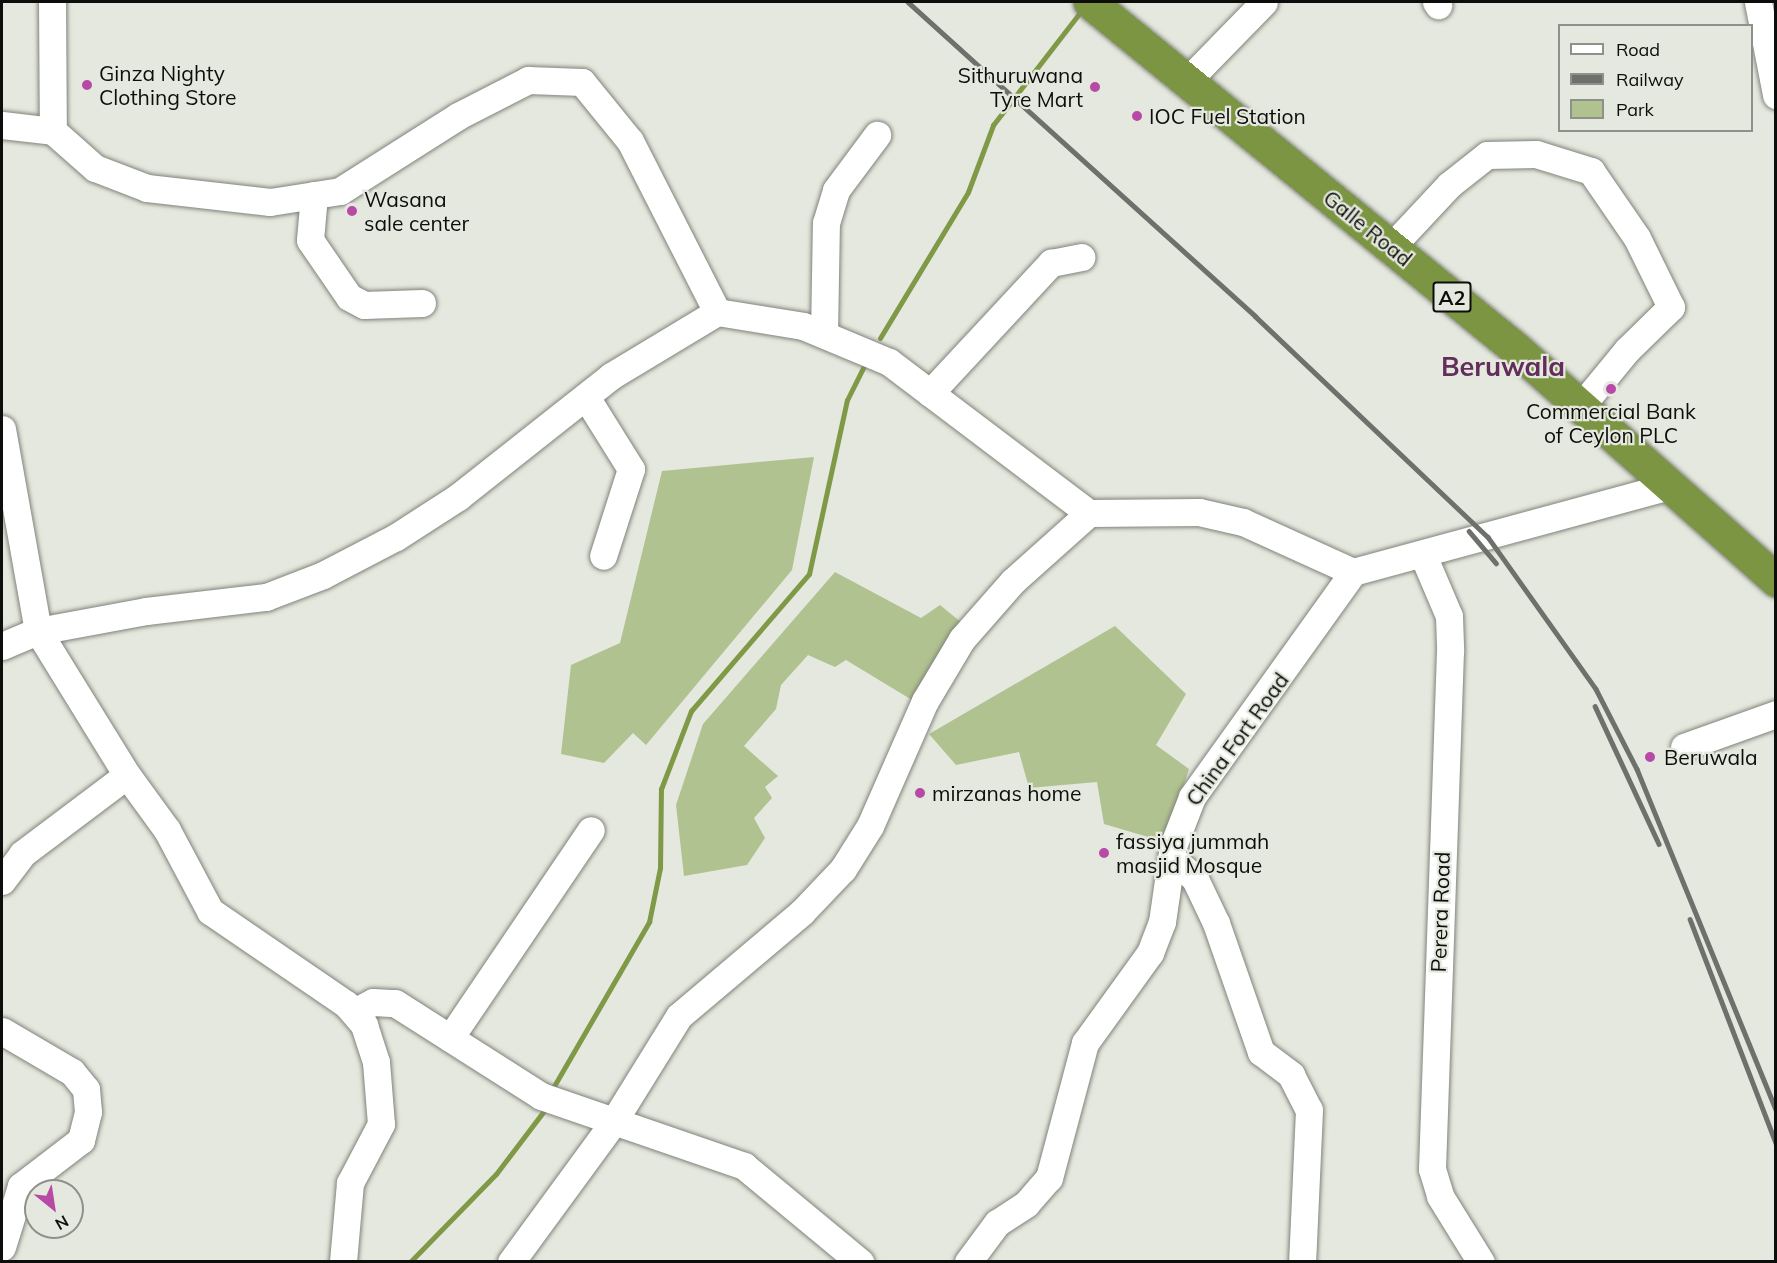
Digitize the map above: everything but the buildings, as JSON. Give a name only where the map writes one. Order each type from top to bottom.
[{"type":"highway","name":"Galle Road","points":[[1090,2],[1391,247],[1581,406],[1776,580]]},
{"type":"street","points":[[52,2],[53,131]]},
{"type":"street","points":[[1187,81],[1264,2]]},
{"type":"street","points":[[1758,2],[1776,95]]},
{"type":"street","points":[[2,125],[53,131],[95,168],[147,188],[270,202],[340,191],[459,116],[528,80],[582,82],[630,141],[717,312]]},
{"type":"street","points":[[824,334],[826,223],[836,190],[877,135]]},
{"type":"street","points":[[1391,247],[1449,185],[1487,155],[1536,154],[1591,171],[1637,237],[1671,307],[1627,350],[1581,406]]},
{"type":"street","points":[[314,195],[310,240],[349,297],[364,305],[423,303]]},
{"type":"street","points":[[930,393],[1051,263],[1081,257]]},
{"type":"street","points":[[2,646],[38,631],[266,597],[323,575],[396,537],[458,496],[586,397],[717,312],[746,313],[824,334],[889,362],[1089,513],[1199,512],[1232,519],[1353,572],[1423,555],[1670,486]]},
{"type":"street","points":[[586,397],[631,469],[603,556]]},
{"type":"street","points":[[2,429],[38,631],[126,775],[167,830],[210,910],[354,1012],[364,1025],[376,1062],[381,1125],[350,1183],[343,1262]]},
{"type":"street","points":[[512,1262],[612,1124],[679,1016],[802,912],[843,869],[870,826],[925,701],[962,639],[1013,582],[1089,513]]},
{"type":"street","name":"Perera Road","points":[[1423,555],[1449,616],[1450,651],[1432,1169],[1440,1196],[1481,1262]]},
{"type":"street","name":"China Fort Road","points":[[968,1262],[997,1223],[1026,1204],[1049,1178],[1085,1043],[1150,953],[1162,922],[1172,858],[1192,797],[1353,572]]},
{"type":"street","points":[[1684,747],[1776,714]]},
{"type":"street","points":[[2,881],[22,854],[126,775]]},
{"type":"street","points":[[450,1038],[591,830]]},
{"type":"street","points":[[1172,858],[1195,879],[1216,923],[1261,1052],[1291,1075],[1309,1110],[1302,1262]]},
{"type":"street","points":[[354,1012],[374,1002],[395,1003],[541,1096],[612,1124],[744,1166],[860,1262]]},
{"type":"street","points":[[2,1031],[72,1072],[86,1089],[88,1112],[81,1140],[21,1186],[2,1248],[3,1262]]},
{"type":"green space","points":[[814,457],[792,570],[646,745],[633,733],[604,763],[561,754],[571,665],[620,643],[662,471]]},
{"type":"green space","points":[[835,572],[921,618],[940,605],[962,623],[912,700],[846,660],[835,667],[808,655],[781,685],[776,709],[744,746],[778,776],[765,787],[772,798],[754,818],[765,838],[747,865],[684,876],[676,805],[703,724]]},
{"type":"green space","points":[[1115,626],[1186,694],[1156,745],[1189,769],[1165,842],[1104,824],[1097,782],[1029,788],[1019,752],[956,765],[929,734]]},
{"type":"waterway","points":[[880,338],[968,192],[993,125],[1082,10]]},
{"type":"waterway","points":[[554,1086],[649,922],[660,868],[661,789],[691,711],[809,574],[847,400],[866,362]]},
{"type":"waterway","points":[[410,1262],[496,1174],[543,1112]]},
{"type":"railway","points":[[908,2],[1255,316],[1488,537],[1596,689],[1637,769],[1776,1110]]},
{"type":"railway","points":[[1469,531],[1496,563]]},
{"type":"railway","points":[[1595,706],[1659,844]]},
{"type":"railway","points":[[1690,919],[1776,1143]]},
{"type":"place","name":"Ginza Nighty Clothing Store","points":[[87,85]]},
{"type":"place","name":"Sithuruwana Tyre Mart","points":[[1095,87]]},
{"type":"place","name":"IOC Fuel Station","points":[[1137,116]]},
{"type":"place","name":"Wasana sale center","points":[[352,211]]},
{"type":"place","name":"Commercial Bank of Ceylon PLC","points":[[1611,389]]},
{"type":"place","name":"Beruwala","points":[[1650,757]]},
{"type":"place","name":"mirzanas home","points":[[920,793]]},
{"type":"place","name":"fassiya jummah masjid Mosque","points":[[1104,853]]},
{"type":"district","name":"Beruwala","points":[[1503,367]]}]
